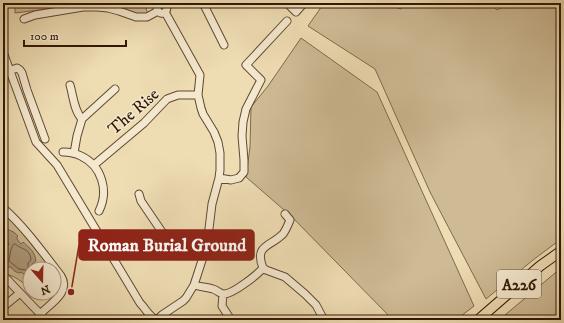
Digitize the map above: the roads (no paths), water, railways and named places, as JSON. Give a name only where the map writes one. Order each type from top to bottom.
[{"type":"main road","name":"A226","points":[[478,320],[540,266],[561,251]]},
{"type":"street","points":[[203,3],[224,45]]},
{"type":"street","points":[[287,3],[296,12],[304,3]]},
{"type":"street","points":[[3,52],[36,142],[57,165],[135,296],[149,315],[157,320],[183,301],[194,285],[207,242],[212,204],[219,178],[219,147],[214,132],[202,113],[198,95],[200,75],[163,5],[147,17],[142,18],[108,8],[83,7],[35,15],[24,19]]},
{"type":"street","points":[[219,178],[230,180],[239,178],[244,172],[242,136],[243,122],[246,109],[261,80],[246,65],[287,22]]},
{"type":"street","points":[[9,71],[18,68],[22,72],[45,139]]},
{"type":"street","points":[[70,85],[76,108],[82,119]]},
{"type":"street","points":[[74,153],[82,119],[115,89]]},
{"type":"street","name":"The Rise","points":[[94,165],[144,123],[167,98],[178,95],[198,95]]},
{"type":"street","points":[[63,152],[74,153],[85,158],[94,165],[104,188],[103,201],[99,212]]},
{"type":"street","points":[[140,194],[141,201],[165,235],[169,237],[207,242]]},
{"type":"street","points":[[3,208],[13,217],[34,242],[61,276],[63,281],[64,287],[62,292],[40,314]]},
{"type":"street","points":[[285,214],[290,220],[285,231],[260,252],[263,268],[285,277],[306,294],[316,305],[324,320]]},
{"type":"street","points":[[194,285],[214,289],[223,294],[229,293],[255,277],[263,268]]},
{"type":"street","points":[[3,275],[46,320]]},
{"type":"street","points":[[3,307],[20,292]]},
{"type":"street","points":[[223,294],[222,306],[231,320]]},
{"type":"water","points":[[3,228],[15,233],[21,244],[23,242],[30,248],[36,261],[22,261],[22,273],[16,272],[11,267],[8,267],[5,259],[9,244],[3,239]]},
{"type":"place","name":"Roman Burial Ground","points":[[71,292]]}]
